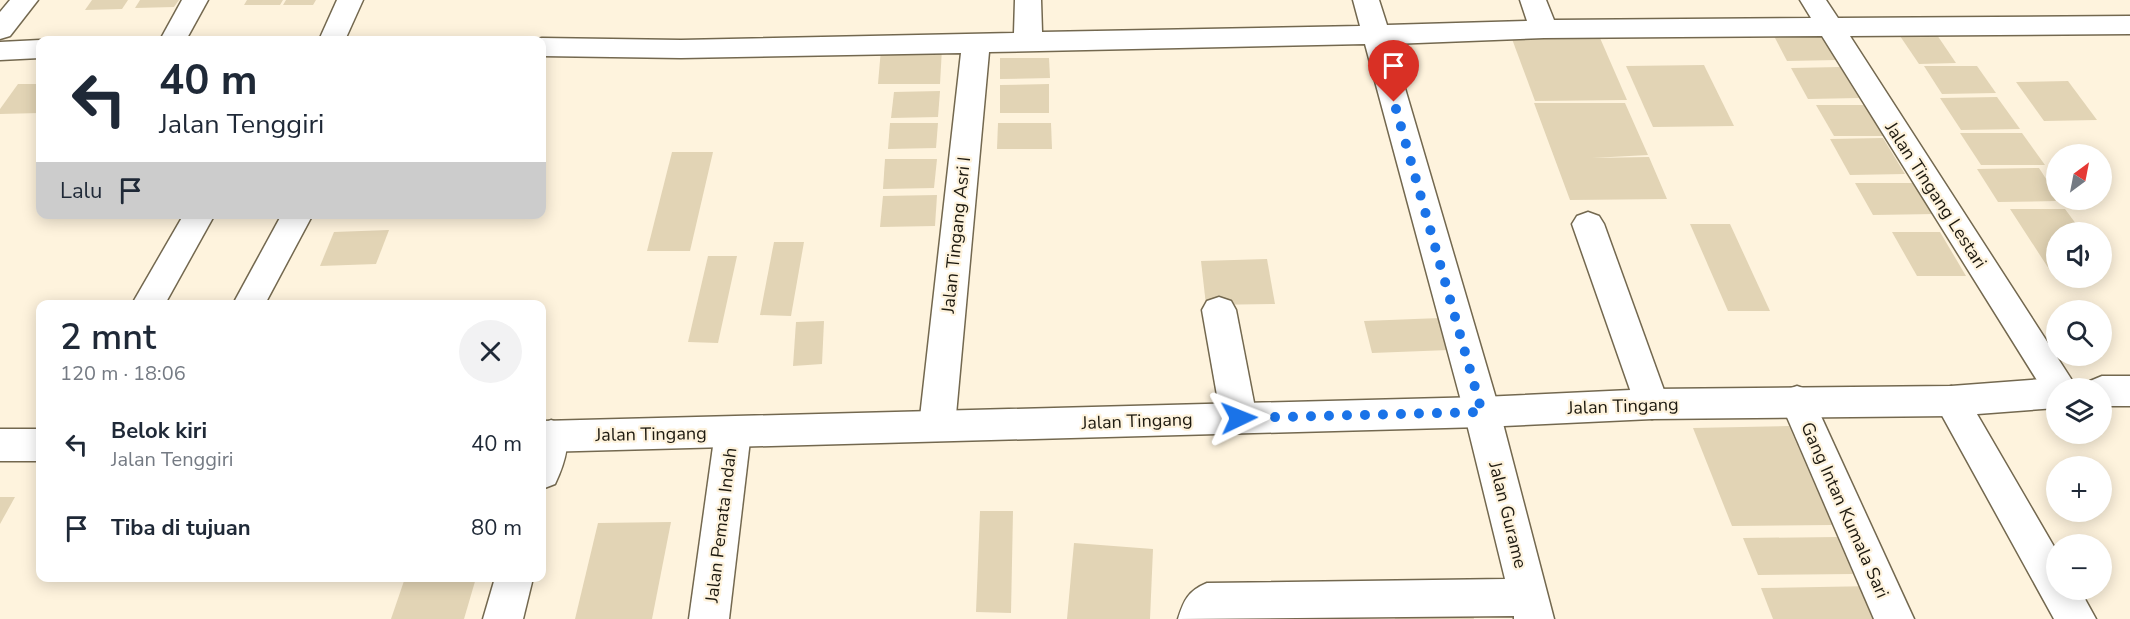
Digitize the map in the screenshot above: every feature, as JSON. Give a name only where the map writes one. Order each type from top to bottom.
[{"type":"street","points":[[0,30],[25,0]]},
{"type":"street","points":[[175,36],[195,0]]},
{"type":"street","points":[[334,36],[350,0]]},
{"type":"street","points":[[1028,0],[1029,42]]},
{"type":"street","name":"Jalan Gurame","points":[[1366,0],[1482,412],[1532,608]]},
{"type":"street","points":[[1533,0],[1544,29]]},
{"type":"street","name":"Jalan Tingang Lestari","points":[[1813,0],[2054,378]]},
{"type":"street","points":[[2124,0],[2130,6]]},
{"type":"street","points":[[546,48],[681,49],[1375,35],[1544,29],[2130,25]]},
{"type":"street","name":"Jalan Tingang Asri I","points":[[937,426],[976,43]]},
{"type":"street","points":[[0,51],[36,49]]},
{"type":"street","points":[[150,300],[197,219]]},
{"type":"street","points":[[251,300],[295,219]]},
{"type":"street","points":[[1588,224],[1652,404]]},
{"type":"street","points":[[1219,310],[1239,418]]},
{"type":"street","points":[[2112,391],[2130,390]]},
{"type":"street","name":"Jalan Tingang","points":[[546,436],[1482,412],[1652,404],[1951,402],[2046,394]]},
{"type":"street","name":"Gang Intan Kumala Sari","points":[[1797,402],[1894,619]]},
{"type":"street","points":[[1951,402],[2046,568]]},
{"type":"street","name":"Jalan Pemata Indah","points":[[709,619],[733,432]]},
{"type":"street","points":[[0,445],[36,445]]},
{"type":"street","points":[[502,619],[513,582]]},
{"type":"street","points":[[2065,600],[2076,619]]},
{"type":"street","points":[[1198,619],[1201,608],[1207,602],[1532,608]]},
{"type":"building","points":[[92,0],[128,0],[122,9],[85,10]]},
{"type":"building","points":[[140,0],[179,0],[174,7],[135,8]]},
{"type":"building","points":[[247,0],[283,0],[280,5],[244,5]]},
{"type":"building","points":[[286,0],[316,0],[313,5],[283,5]]},
{"type":"building","points":[[1937,35],[1956,63],[1919,64],[1900,36]]},
{"type":"building","points":[[1774,36],[1822,36],[1837,60],[1787,61]]},
{"type":"building","points":[[1600,38],[1627,100],[1535,101],[1512,39]]},
{"type":"building","points":[[942,48],[940,84],[878,84],[881,49]]},
{"type":"building","points":[[1000,58],[1049,58],[1050,78],[1000,79]]},
{"type":"building","points":[[1704,65],[1734,126],[1653,127],[1626,66]]},
{"type":"building","points":[[1924,66],[1977,66],[1996,93],[1942,94]]},
{"type":"building","points":[[1840,67],[1859,98],[1808,99],[1791,68]]},
{"type":"building","points":[[2068,81],[2097,120],[2044,121],[2016,82]]},
{"type":"building","points":[[18,84],[36,84],[36,113],[0,114],[0,109]]},
{"type":"building","points":[[1049,84],[1049,113],[1000,113],[1000,85]]},
{"type":"building","points":[[940,91],[938,117],[891,118],[894,92]]},
{"type":"building","points":[[1997,97],[2020,129],[1961,130],[1940,98]]},
{"type":"building","points":[[1534,103],[1625,103],[1648,155],[1592,158],[1649,157],[1667,199],[1570,200]]},
{"type":"building","points":[[1816,105],[1866,105],[1885,136],[1834,136]]},
{"type":"building","points":[[890,123],[938,123],[936,148],[888,149]]},
{"type":"building","points":[[998,123],[1051,123],[1052,149],[997,149]]},
{"type":"building","points":[[1960,133],[2022,133],[2045,165],[1981,165]]},
{"type":"building","points":[[1883,138],[1905,174],[1850,175],[1830,139]]},
{"type":"building","points":[[672,152],[713,152],[690,251],[647,251]]},
{"type":"building","points":[[885,159],[937,159],[934,188],[883,189]]},
{"type":"building","points":[[2039,168],[2046,179],[2046,201],[1998,202],[1977,169]]},
{"type":"building","points":[[1855,183],[1916,183],[1935,214],[1873,215]]},
{"type":"building","points":[[937,195],[935,226],[880,227],[883,196]]},
{"type":"building","points":[[2010,209],[2066,210],[2075,222],[2046,222],[2046,264]]},
{"type":"building","points":[[1690,224],[1730,224],[1770,311],[1728,311]]},
{"type":"building","points":[[389,230],[376,264],[320,266],[334,232]]},
{"type":"building","points":[[1892,232],[1940,232],[1966,276],[1917,276]]},
{"type":"building","points":[[774,242],[804,242],[791,316],[760,315]]},
{"type":"building","points":[[708,256],[737,256],[718,343],[688,342]]},
{"type":"building","points":[[1267,259],[1275,304],[1206,305],[1201,261]]},
{"type":"building","points":[[1440,318],[1449,350],[1372,353],[1364,321]]},
{"type":"building","points":[[824,321],[822,364],[793,366],[796,322]]},
{"type":"building","points":[[1789,426],[1832,525],[1732,526],[1693,428]]},
{"type":"building","points":[[0,497],[15,497],[0,524]]},
{"type":"building","points":[[980,511],[1013,511],[1011,613],[976,612]]},
{"type":"building","points":[[671,522],[652,619],[575,619],[598,523]]},
{"type":"building","points":[[1837,537],[1853,574],[1758,575],[1743,538]]},
{"type":"building","points":[[1074,543],[1153,549],[1150,619],[1067,619]]},
{"type":"building","points":[[404,582],[475,582],[464,619],[391,619]]},
{"type":"building","points":[[1876,586],[1891,619],[1773,619],[1761,588]]},
{"type":"building","points":[[1394,611],[1472,611],[1474,619],[1395,619]]},
{"type":"route","points":[[1239,418],[1482,412],[1394,102]]}]
